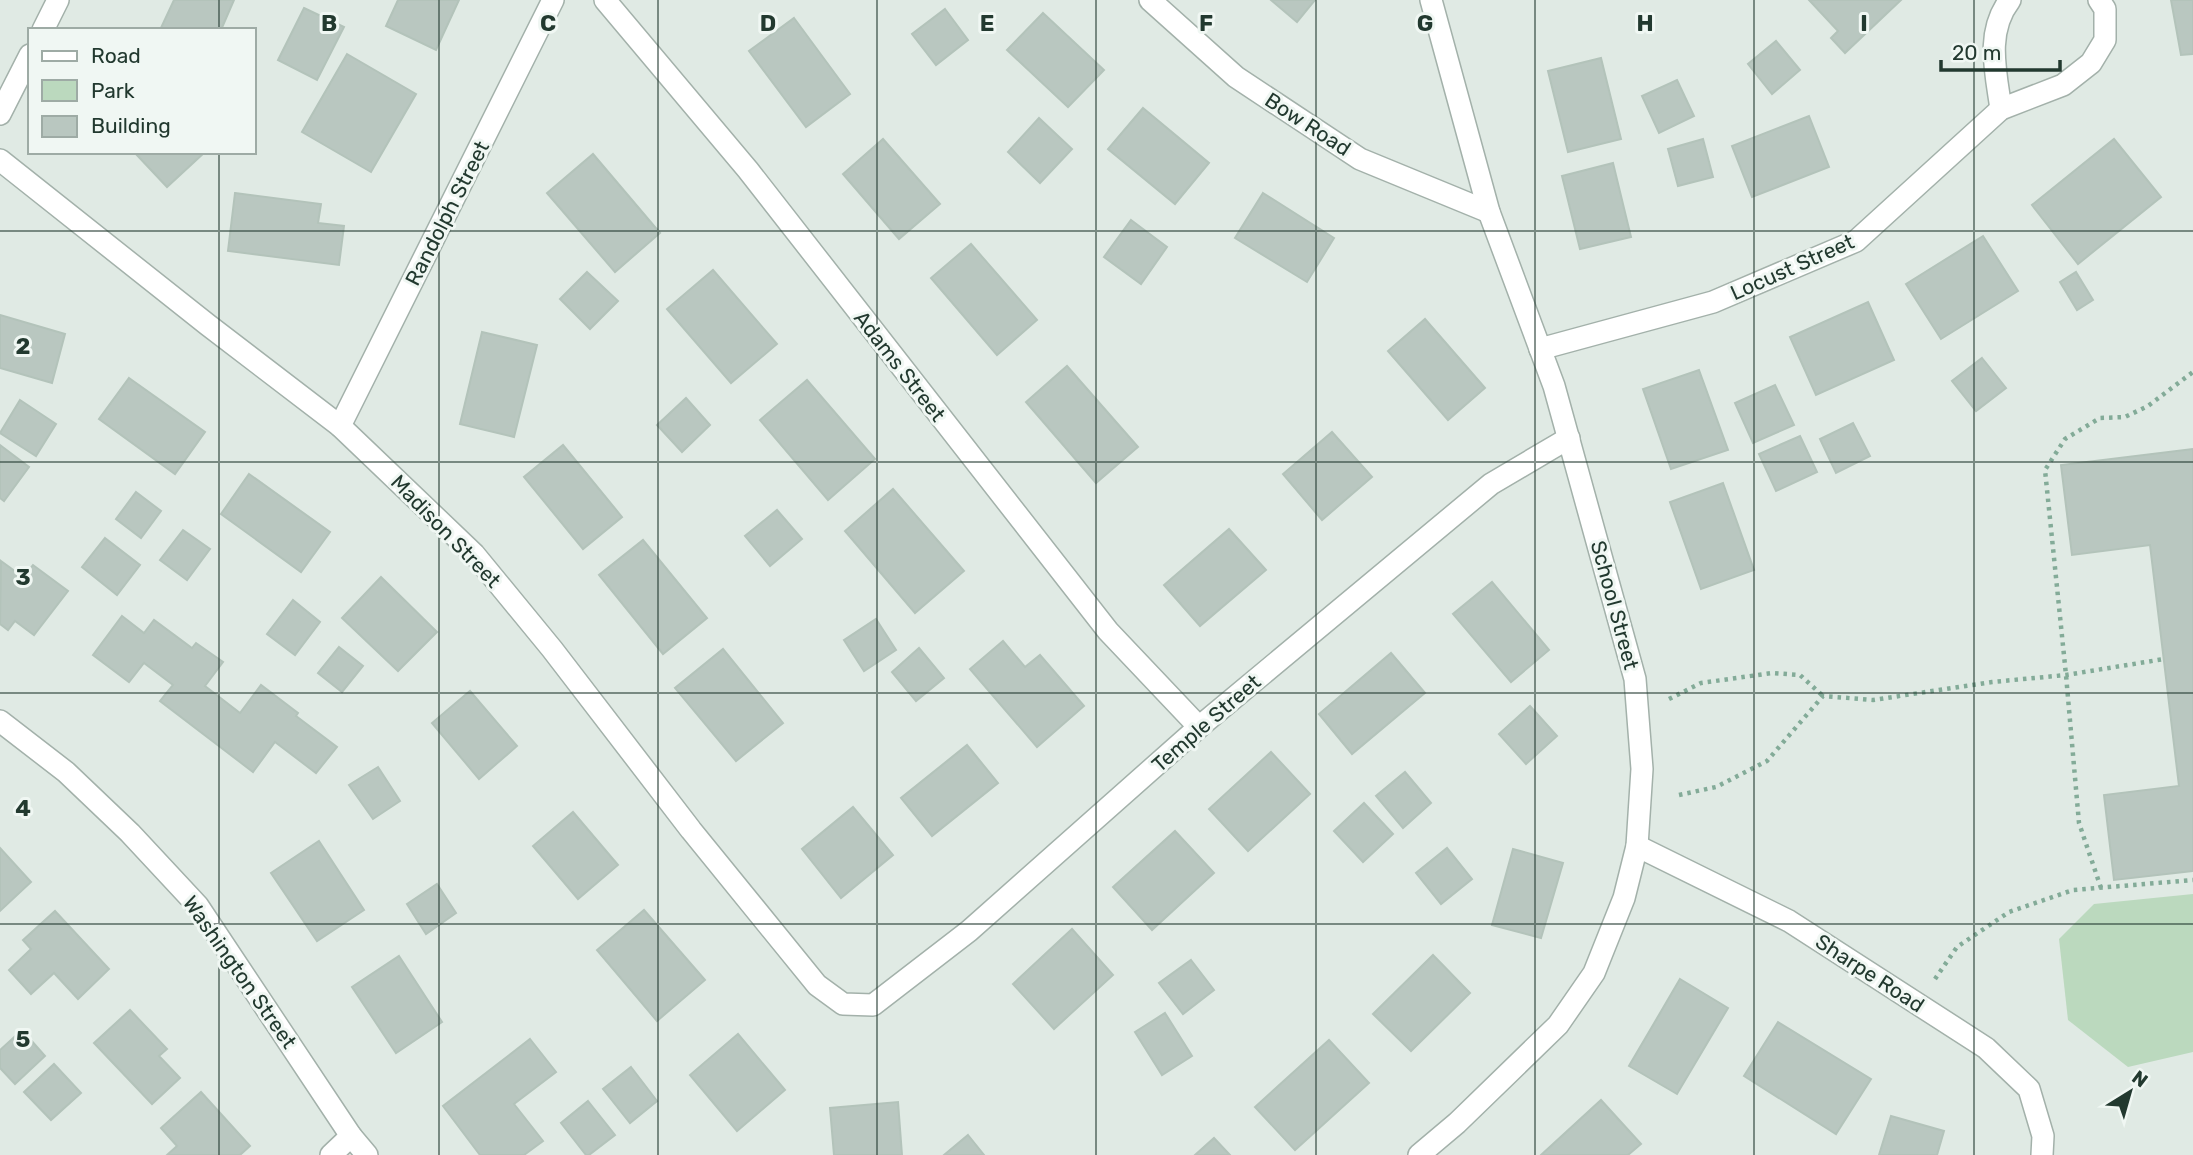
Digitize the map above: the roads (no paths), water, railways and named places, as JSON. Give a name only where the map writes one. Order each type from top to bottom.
[{"type":"street","points":[[44,28],[58,0]]},
{"type":"street","name":"Randolph Street","points":[[340,426],[553,0]]},
{"type":"street","name":"Adams Street","points":[[605,0],[748,170],[1108,631],[1199,727]]},
{"type":"street","name":"Bow Road","points":[[1150,0],[1236,77],[1360,159],[1489,212]]},
{"type":"street","name":"School Street","points":[[1419,1155],[1457,1123],[1558,1026],[1594,973],[1624,898],[1637,846],[1642,769],[1635,679],[1569,438],[1554,386],[1489,212],[1431,0]]},
{"type":"street","points":[[2001,109],[1993,59],[1995,30],[2010,0]]},
{"type":"street","name":"Locust Street","points":[[1540,349],[1713,302],[1856,241],[2001,109],[2063,85],[2091,63],[2105,40],[2105,9],[2099,0]]},
{"type":"street","points":[[0,114],[28,59]]},
{"type":"street","name":"Madison Street","points":[[0,160],[340,426],[474,554],[817,985],[843,1004],[847,1004]]},
{"type":"street","name":"Temple Street","points":[[847,1004],[873,1005],[969,931],[1199,727],[1491,484],[1569,438]]},
{"type":"street","name":"Washington Street","points":[[0,721],[66,772],[130,833],[198,906],[351,1136],[367,1155]]},
{"type":"street","name":"Sharpe Road","points":[[1637,846],[1789,920],[1986,1048],[2029,1089],[2043,1136],[2042,1155]]},
{"type":"street","points":[[331,1155],[351,1136]]}]
